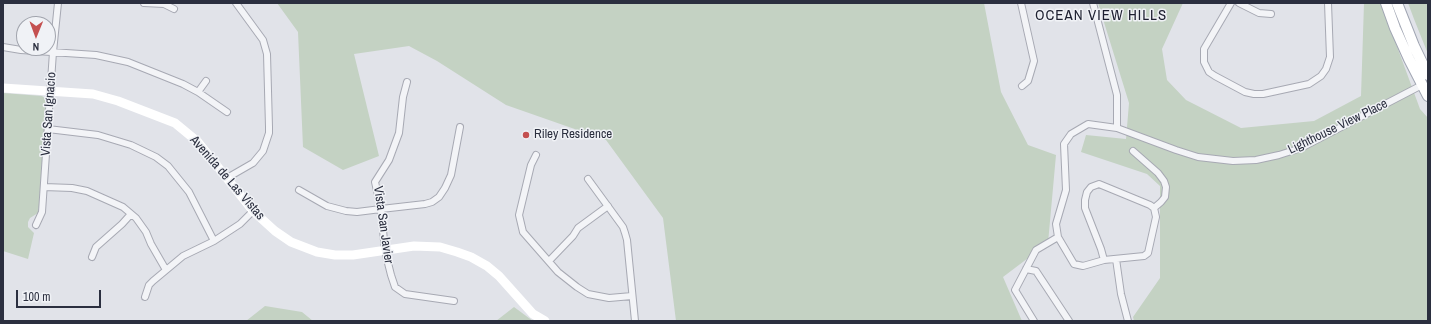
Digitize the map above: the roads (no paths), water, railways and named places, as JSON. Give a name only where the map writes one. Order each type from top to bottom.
[{"type":"main road","points":[[1386,3],[1398,34],[1428,96]]},
{"type":"main road","points":[[1397,3],[1414,46],[1428,75]]},
{"type":"street","name":"Vista San Ignacio","points":[[56,23],[58,3]]},
{"type":"street","points":[[144,3],[164,4],[174,9]]},
{"type":"street","points":[[227,178],[253,163],[263,151],[269,133],[267,54],[263,40],[236,3]]},
{"type":"street","points":[[1021,3],[1034,61],[1028,81],[1022,86]]},
{"type":"street","points":[[1093,3],[1117,95],[1117,128]]},
{"type":"street","points":[[1231,3],[1204,49],[1204,62],[1209,72],[1244,92],[1263,94],[1309,84],[1321,76],[1326,69],[1330,57],[1328,3]]},
{"type":"street","points":[[1239,3],[1259,13],[1271,14]]},
{"type":"street","points":[[3,47],[16,49]]},
{"type":"street","points":[[56,52],[96,55],[128,62],[183,84],[198,92],[227,112]]},
{"type":"street","name":"Vista San Ignacio","points":[[36,225],[42,215],[53,56]]},
{"type":"street","points":[[198,92],[206,81]]},
{"type":"street","name":"Vista San Javier","points":[[408,82],[402,97],[399,133],[396,145],[376,182],[381,209],[385,251],[390,275],[395,287],[405,294],[454,301]]},
{"type":"street","name":"Lighthouse View Place","points":[[1058,237],[1056,224],[1066,190],[1064,144],[1072,134],[1088,124],[1117,128],[1198,157],[1233,161],[1256,160],[1279,156],[1301,148],[1422,84]]},
{"type":"street","name":"Avenida de Las Vistas","points":[[3,88],[93,94],[112,99],[175,123],[198,142],[253,211],[282,237],[309,250],[326,254],[344,255],[385,251],[414,246],[440,247],[471,257],[486,266],[499,276],[534,314],[545,321]]},
{"type":"street","points":[[299,190],[323,204],[343,211],[357,212],[432,202],[439,197],[450,176],[460,128]]},
{"type":"street","points":[[48,129],[98,135],[131,145],[156,157],[168,166],[189,192],[214,241]]},
{"type":"street","points":[[1133,151],[1164,180],[1166,187],[1165,197],[1154,208]]},
{"type":"street","points":[[536,155],[531,165],[519,215],[523,232],[558,272],[588,294],[609,298],[632,296]]},
{"type":"street","points":[[588,179],[622,227],[627,240],[635,321]]},
{"type":"street","points":[[1034,321],[1015,290],[1036,250],[1058,237],[1074,264],[1083,266],[1104,260],[1139,258],[1148,253],[1156,217],[1154,208],[1099,184],[1091,187],[1087,192],[1085,208],[1104,260]]},
{"type":"street","points":[[44,187],[72,188],[87,191],[123,207],[136,218],[146,232],[166,270]]},
{"type":"street","points":[[549,261],[573,236],[578,228],[608,206]]},
{"type":"street","points":[[145,297],[149,285],[183,256],[214,241],[240,224],[253,211]]},
{"type":"street","points":[[92,257],[96,247],[131,214]]},
{"type":"street","points":[[1116,259],[1120,294],[1128,321]]},
{"type":"street","points":[[1026,269],[1036,272],[1069,321]]},
{"type":"place","name":"Riley Residence","points":[[526,135]]},
{"type":"district","name":"OCEAN VIEW HILLS","points":[[1101,16]]}]
